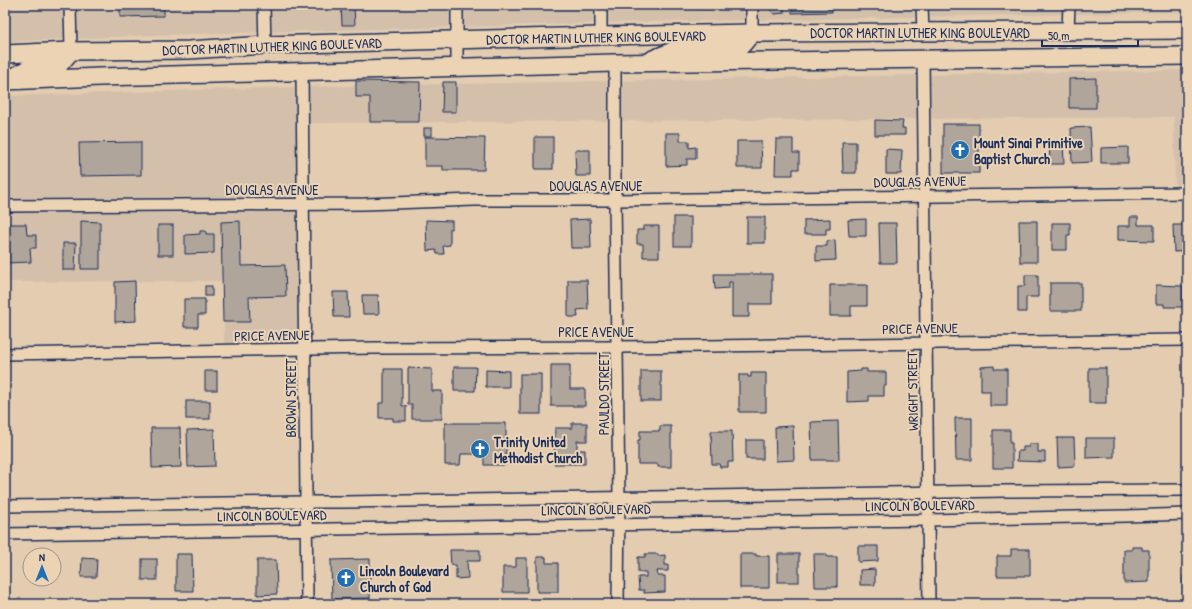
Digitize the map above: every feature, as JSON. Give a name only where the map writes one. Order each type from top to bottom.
[{"type":"main road","name":"DOCTOR MARTIN LUTHER KING BOULEVARD","points":[[5,54],[71,51],[189,50],[265,46],[601,36],[752,33],[1187,30]]},
{"type":"main road","points":[[923,58],[931,44],[949,31]]},
{"type":"main road","points":[[643,63],[674,50],[742,45],[752,33]]},
{"type":"main road","points":[[100,77],[109,65],[115,62],[177,58],[189,50]]},
{"type":"main road","points":[[6,81],[29,68],[60,64],[71,51]]},
{"type":"main road","name":"DOCTOR MARTIN LUTHER KING BOULEVARD","points":[[6,81],[302,71],[615,63],[923,58],[1187,56]]},
{"type":"street","points":[[70,5],[71,51]]},
{"type":"street","points":[[264,5],[265,46]]},
{"type":"street","points":[[456,5],[457,67]]},
{"type":"street","points":[[601,5],[601,36]]},
{"type":"street","points":[[752,5],[752,33]]},
{"type":"street","points":[[922,5],[922,32]]},
{"type":"street","points":[[1068,31],[1069,5]]},
{"type":"street","name":"WRIGHT STREET","points":[[923,58],[929,604]]},
{"type":"street","name":"PAULDO STREET","points":[[615,63],[615,200],[619,498],[618,604]]},
{"type":"street","name":"BROWN STREET","points":[[302,71],[307,604]]},
{"type":"street","name":"DOUGLAS AVENUE","points":[[5,206],[304,204],[474,200],[615,200],[1187,193]]},
{"type":"street","name":"PRICE AVENUE","points":[[5,354],[374,348],[618,347],[926,342],[1187,340]]},
{"type":"street","name":"LINCOLN BOULEVARD","points":[[5,506],[619,498],[1004,491],[1187,490]]},
{"type":"street","name":"LINCOLN BOULEVARD","points":[[5,534],[928,520],[1187,514]]},
{"type":"shaded area","points":[[5,5],[1187,5],[1187,12],[644,22],[155,35],[5,42]]},
{"type":"shaded area","points":[[1187,70],[1187,192],[1175,192],[1174,117],[308,123],[308,347],[224,348],[224,281],[5,282],[5,96],[293,87]]},
{"type":"building","points":[[120,5],[164,5],[164,16],[120,17]]},
{"type":"building","points":[[341,5],[354,5],[355,25],[342,25]]},
{"type":"building","points":[[697,5],[720,5],[720,9],[697,9]]},
{"type":"building","points":[[769,5],[784,5],[784,13],[775,14],[769,9]]},
{"type":"building","points":[[792,5],[832,5],[832,12],[792,13]]},
{"type":"building","points":[[1096,78],[1096,108],[1069,108],[1069,79]]},
{"type":"building","points":[[356,81],[420,82],[419,122],[370,122],[370,97],[356,97]]},
{"type":"building","points":[[443,82],[456,82],[456,112],[442,112]]},
{"type":"building","points":[[875,120],[903,121],[902,128],[905,128],[905,135],[875,135]]},
{"type":"building","points":[[943,124],[979,124],[979,173],[943,173]]},
{"type":"building","points":[[1090,127],[1092,162],[1072,163],[1071,128]]},
{"type":"building","points":[[424,128],[432,128],[432,136],[424,136]]},
{"type":"building","points":[[666,133],[680,133],[680,141],[689,141],[689,148],[696,147],[696,159],[687,159],[687,165],[666,166]]},
{"type":"building","points":[[425,137],[485,138],[484,170],[443,170],[443,166],[425,166]]},
{"type":"building","points":[[535,137],[553,137],[553,169],[535,169]]},
{"type":"building","points":[[776,139],[793,139],[793,153],[799,153],[799,169],[793,169],[793,175],[775,175]]},
{"type":"building","points":[[1063,140],[1064,164],[1050,164],[1049,141]]},
{"type":"building","points":[[737,141],[761,141],[762,168],[737,168]]},
{"type":"building","points":[[141,142],[141,175],[80,176],[79,143]]},
{"type":"building","points":[[842,142],[856,142],[856,173],[843,173]]},
{"type":"building","points":[[1128,147],[1128,163],[1101,163],[1101,148]]},
{"type":"building","points":[[886,149],[902,150],[901,174],[886,174]]},
{"type":"building","points":[[575,150],[590,150],[590,176],[576,176]]},
{"type":"building","points":[[674,217],[691,217],[691,246],[674,246]]},
{"type":"building","points":[[747,217],[765,217],[765,243],[747,243]]},
{"type":"building","points":[[1130,217],[1138,217],[1138,225],[1154,225],[1154,241],[1118,240],[1118,226],[1130,226]]},
{"type":"building","points":[[590,219],[591,248],[571,248],[570,220]]},
{"type":"building","points":[[830,219],[830,229],[826,229],[826,234],[804,234],[804,220]]},
{"type":"building","points":[[866,219],[866,236],[849,236],[848,220]]},
{"type":"building","points":[[426,220],[452,221],[452,228],[450,228],[450,245],[443,246],[444,254],[437,254],[436,250],[427,251]]},
{"type":"building","points":[[81,221],[100,222],[100,269],[81,269]]},
{"type":"building","points":[[240,221],[241,266],[285,265],[286,296],[249,297],[250,322],[223,322],[221,222]]},
{"type":"building","points":[[1019,221],[1037,221],[1037,262],[1020,262]]},
{"type":"building","points":[[879,223],[896,223],[897,263],[880,263]]},
{"type":"building","points":[[1052,223],[1070,223],[1070,235],[1067,235],[1067,250],[1052,250]]},
{"type":"building","points":[[5,224],[26,224],[27,235],[36,235],[36,248],[30,248],[31,262],[5,263]]},
{"type":"building","points":[[158,225],[173,225],[173,255],[158,255]]},
{"type":"building","points":[[1173,225],[1187,225],[1187,251],[1174,252]]},
{"type":"building","points":[[643,226],[659,226],[659,257],[643,257],[643,244],[637,244],[637,230],[643,230]]},
{"type":"building","points":[[200,231],[206,231],[206,234],[214,234],[214,253],[185,254],[185,235],[200,234]]},
{"type":"building","points":[[835,240],[836,260],[816,261],[816,246],[827,246],[827,241]]},
{"type":"building","points":[[63,243],[76,243],[75,270],[63,270]]},
{"type":"building","points":[[714,274],[772,274],[772,304],[749,304],[749,317],[732,317],[732,282],[729,282],[729,288],[715,289]]},
{"type":"building","points":[[1025,275],[1038,275],[1038,297],[1026,297],[1026,312],[1018,312],[1018,286],[1025,286]]},
{"type":"building","points":[[568,280],[587,280],[588,309],[577,310],[578,317],[568,317]]},
{"type":"building","points":[[135,281],[136,321],[115,322],[115,282]]},
{"type":"building","points":[[1050,283],[1081,283],[1081,311],[1050,311]]},
{"type":"building","points":[[830,285],[867,285],[867,306],[851,306],[851,316],[830,316]]},
{"type":"building","points":[[1156,285],[1183,286],[1183,307],[1164,307],[1164,304],[1156,304]]},
{"type":"building","points":[[205,286],[212,286],[212,296],[205,296]]},
{"type":"building","points":[[333,292],[348,292],[349,317],[334,317]]},
{"type":"building","points":[[362,295],[378,295],[379,314],[363,314]]},
{"type":"building","points":[[184,299],[205,299],[205,315],[198,315],[198,327],[184,327]]},
{"type":"building","points":[[551,365],[570,365],[570,389],[585,389],[585,406],[551,406]]},
{"type":"building","points":[[994,366],[994,369],[1007,369],[1007,406],[990,406],[990,391],[981,391],[981,367]]},
{"type":"building","points":[[454,367],[476,367],[475,391],[454,391]]},
{"type":"building","points":[[408,368],[432,369],[432,391],[442,391],[442,419],[412,419],[412,405],[408,405]]},
{"type":"building","points":[[1089,368],[1106,368],[1106,403],[1089,403]]},
{"type":"building","points":[[384,369],[402,369],[402,406],[406,406],[406,421],[393,421],[393,418],[379,418],[379,403],[384,403]]},
{"type":"building","points":[[861,369],[867,369],[867,372],[886,372],[884,396],[869,396],[869,401],[847,402],[847,372],[861,371]]},
{"type":"building","points":[[486,370],[509,371],[509,387],[486,387]]},
{"type":"building","points":[[205,371],[217,371],[217,390],[205,390]]},
{"type":"building","points":[[641,371],[661,371],[661,401],[641,401]]},
{"type":"building","points":[[751,373],[766,373],[766,412],[739,412],[739,375],[748,375],[748,377],[751,377]]},
{"type":"building","points":[[520,374],[541,374],[541,414],[520,414]]},
{"type":"building","points":[[186,401],[210,401],[210,419],[186,419]]},
{"type":"building","points":[[955,418],[972,418],[972,460],[956,460]]},
{"type":"building","points":[[838,421],[839,460],[812,460],[811,422]]},
{"type":"building","points":[[445,423],[506,423],[506,465],[484,465],[484,454],[461,454],[460,465],[445,465]]},
{"type":"building","points":[[572,423],[587,423],[587,441],[577,441],[577,450],[585,450],[585,464],[554,464],[555,428],[572,428]]},
{"type":"building","points":[[660,426],[671,426],[671,467],[658,467],[658,464],[638,464],[638,440],[640,440],[640,431],[660,431]]},
{"type":"building","points":[[793,426],[794,460],[776,461],[775,427]]},
{"type":"building","points":[[151,428],[180,428],[181,467],[152,468]]},
{"type":"building","points":[[214,429],[215,466],[188,467],[187,430]]},
{"type":"building","points":[[993,430],[1010,430],[1010,443],[1012,443],[1012,468],[993,468]]},
{"type":"building","points":[[711,431],[732,431],[733,462],[728,462],[728,467],[720,467],[719,464],[712,464]]},
{"type":"building","points":[[1057,438],[1074,438],[1075,466],[1058,467]]},
{"type":"building","points":[[1086,438],[1114,438],[1114,457],[1086,458]]},
{"type":"building","points":[[746,440],[763,440],[763,459],[746,459]]},
{"type":"building","points":[[1029,444],[1038,444],[1038,452],[1045,452],[1045,462],[1017,461],[1018,451],[1023,451],[1023,447],[1029,447]]},
{"type":"building","points":[[858,546],[878,546],[878,561],[858,562]]},
{"type":"building","points":[[1132,547],[1142,547],[1142,550],[1149,550],[1149,582],[1124,583],[1124,550],[1132,550]]},
{"type":"building","points":[[1011,549],[1030,549],[1030,576],[997,576],[997,556],[1011,556]]},
{"type":"building","points":[[450,550],[480,550],[480,561],[467,561],[468,578],[456,579],[456,565],[451,565]]},
{"type":"building","points":[[176,554],[192,554],[193,591],[176,591]]},
{"type":"building","points":[[645,554],[658,554],[658,556],[665,555],[665,565],[668,565],[668,571],[657,571],[658,576],[665,576],[665,592],[644,593],[644,590],[639,590],[638,577],[646,577],[646,572],[638,572],[638,557],[645,557]]},
{"type":"building","points":[[740,554],[769,556],[769,588],[740,588]]},
{"type":"building","points":[[778,554],[799,554],[799,582],[778,582]]},
{"type":"building","points":[[814,554],[827,554],[827,557],[837,557],[837,587],[815,587]]},
{"type":"building","points":[[537,557],[546,557],[546,563],[558,563],[558,592],[537,592]]},
{"type":"building","points":[[82,558],[97,559],[96,577],[81,577]]},
{"type":"building","points":[[516,558],[527,558],[527,592],[503,592],[503,567],[516,567]]},
{"type":"building","points":[[142,559],[157,559],[157,580],[142,580]]},
{"type":"building","points":[[370,559],[370,598],[332,599],[331,560]]},
{"type":"building","points":[[257,560],[276,560],[277,594],[257,595]]},
{"type":"building","points":[[875,569],[875,585],[860,585],[860,570]]},
{"type":"building","points":[[1183,577],[1187,577],[1187,589],[1183,589]]},
{"type":"building","points":[[775,602],[785,602],[786,604],[775,604]]},
{"type":"place","name":"Mount Sinai Primitive Baptist Church","points":[[960,150]]},
{"type":"place","name":"Trinity United Methodist Church","points":[[480,449]]},
{"type":"place","name":"Lincoln Boulevard Church of God","points":[[346,578]]}]
